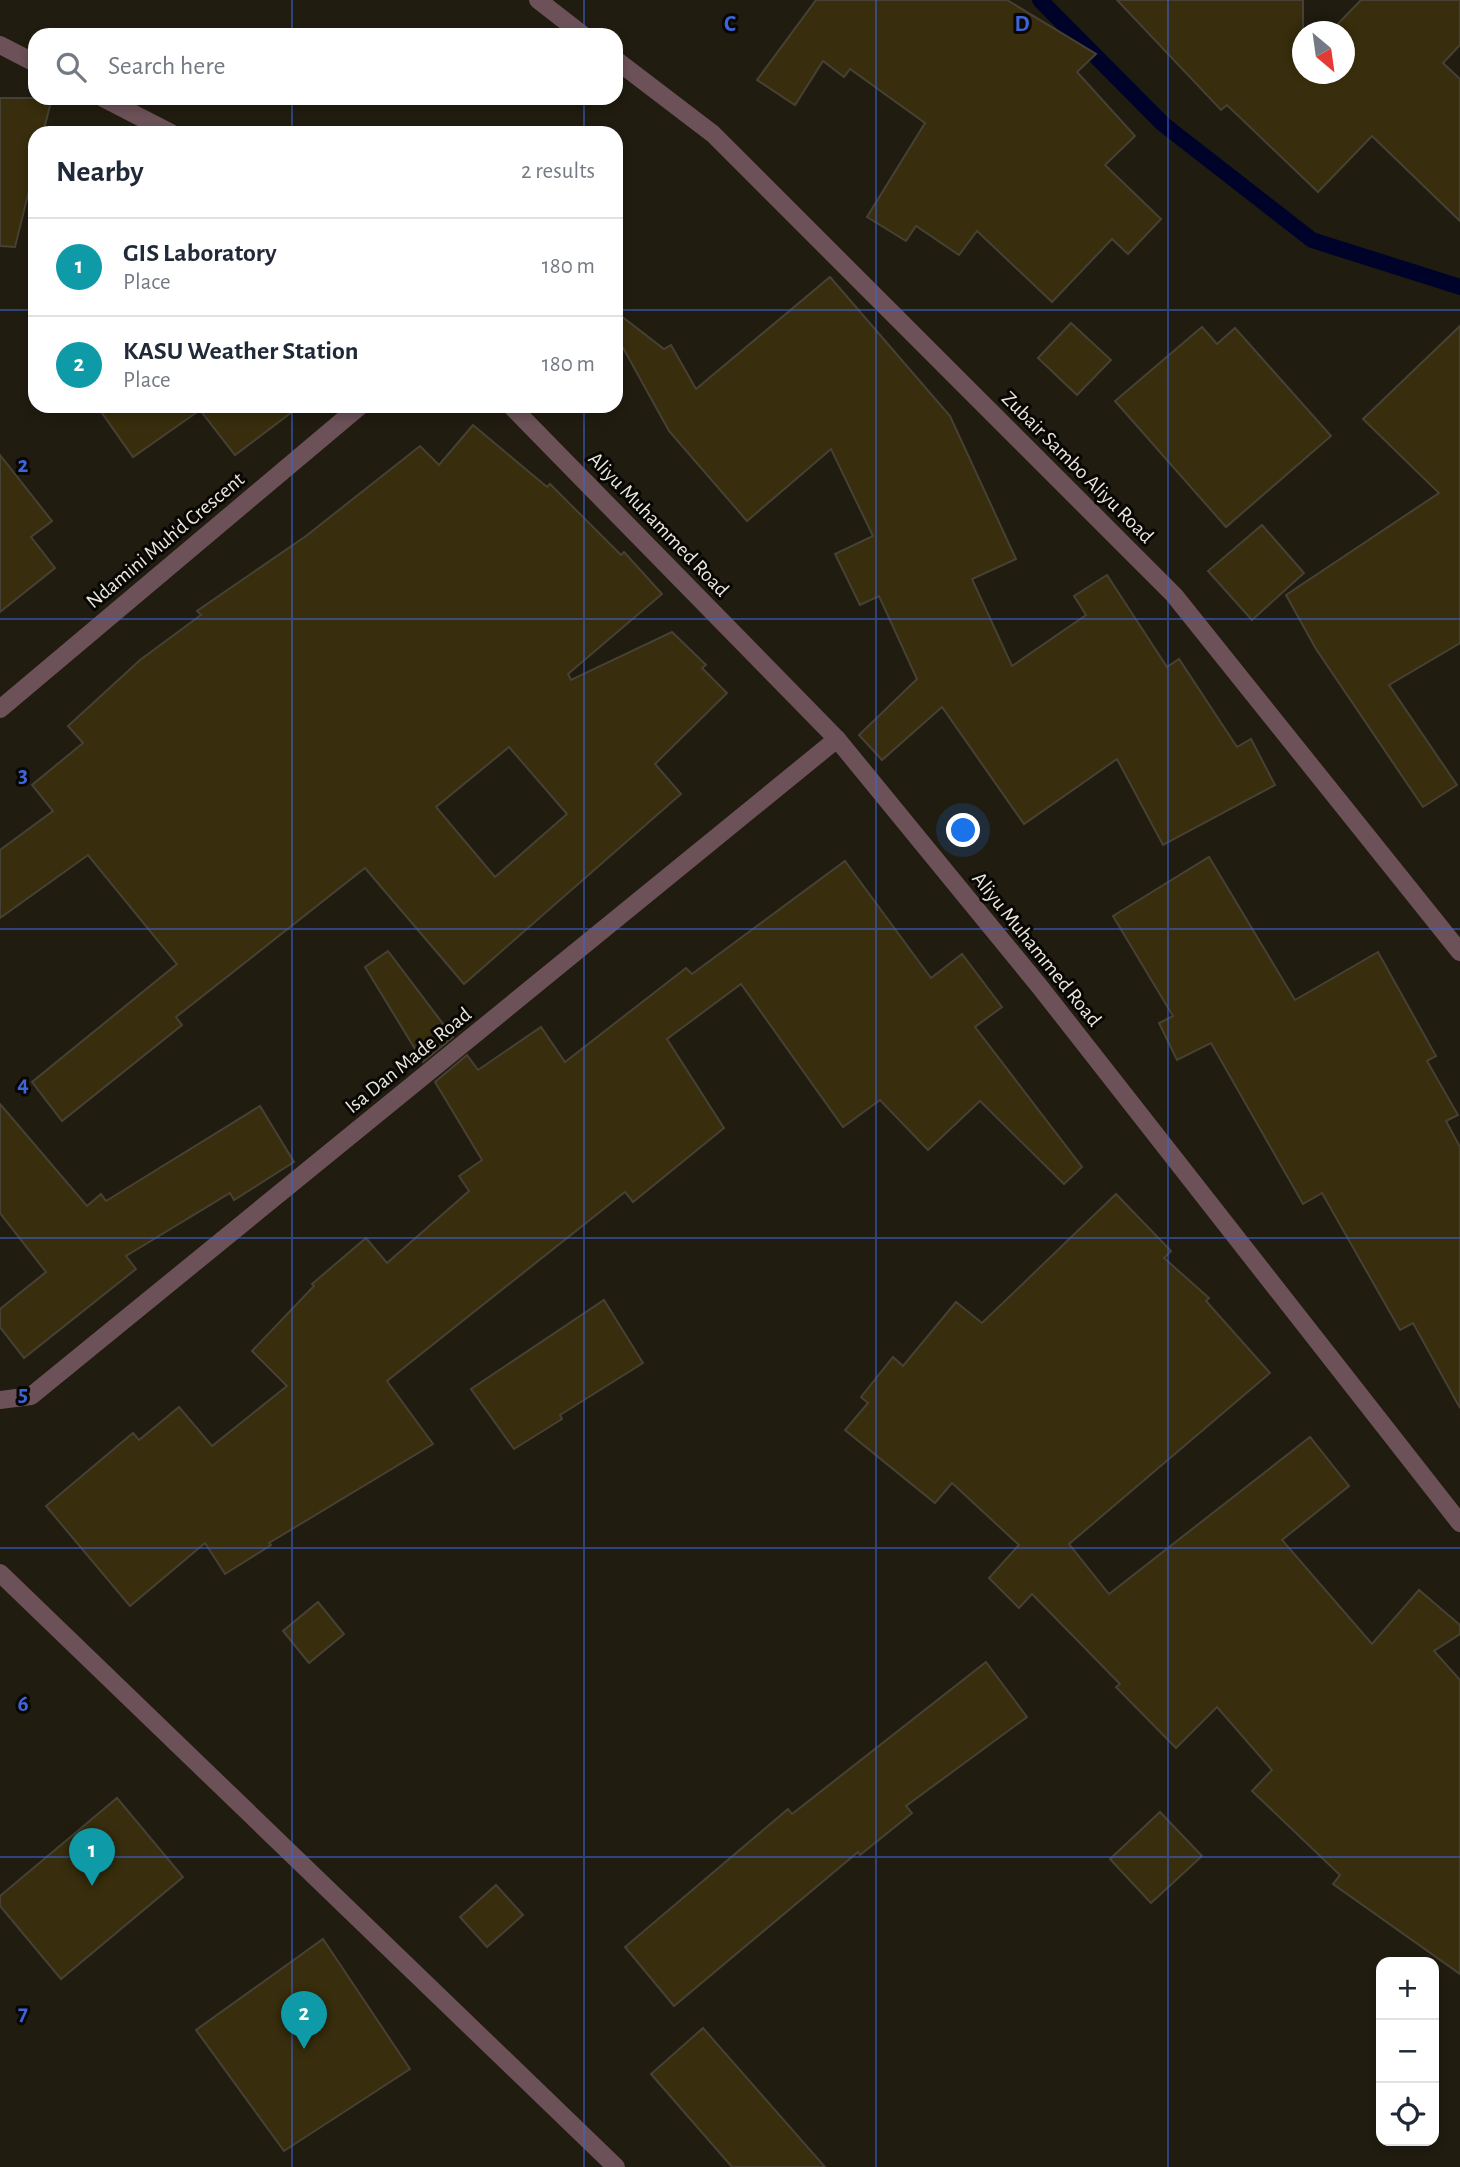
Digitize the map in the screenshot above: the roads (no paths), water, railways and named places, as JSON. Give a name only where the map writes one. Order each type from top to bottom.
[{"type":"street","points":[[538,0],[574,28]]},
{"type":"street","points":[[0,45],[28,59]]},
{"type":"street","name":"Zubair Sambo Aliyu Road","points":[[623,65],[713,134],[1174,595],[1460,952]]},
{"type":"street","points":[[117,105],[157,126]]},
{"type":"street","name":"Ndamini Muh'd Crescent","points":[[0,709],[352,413]]},
{"type":"street","name":"Aliyu Muhammed Road","points":[[518,413],[837,739],[1040,987],[1460,1523]]},
{"type":"street","name":"Isa Dan Made Road","points":[[0,1400],[32,1396],[837,739]]},
{"type":"street","points":[[0,1573],[617,2167]]},
{"type":"waterway","points":[[1040,0],[1163,124],[1312,240],[1460,287]]},
{"type":"place","name":"GIS Laboratory","points":[[92,1886]]},
{"type":"place","name":"KASU Weather Station","points":[[304,2049]]}]
